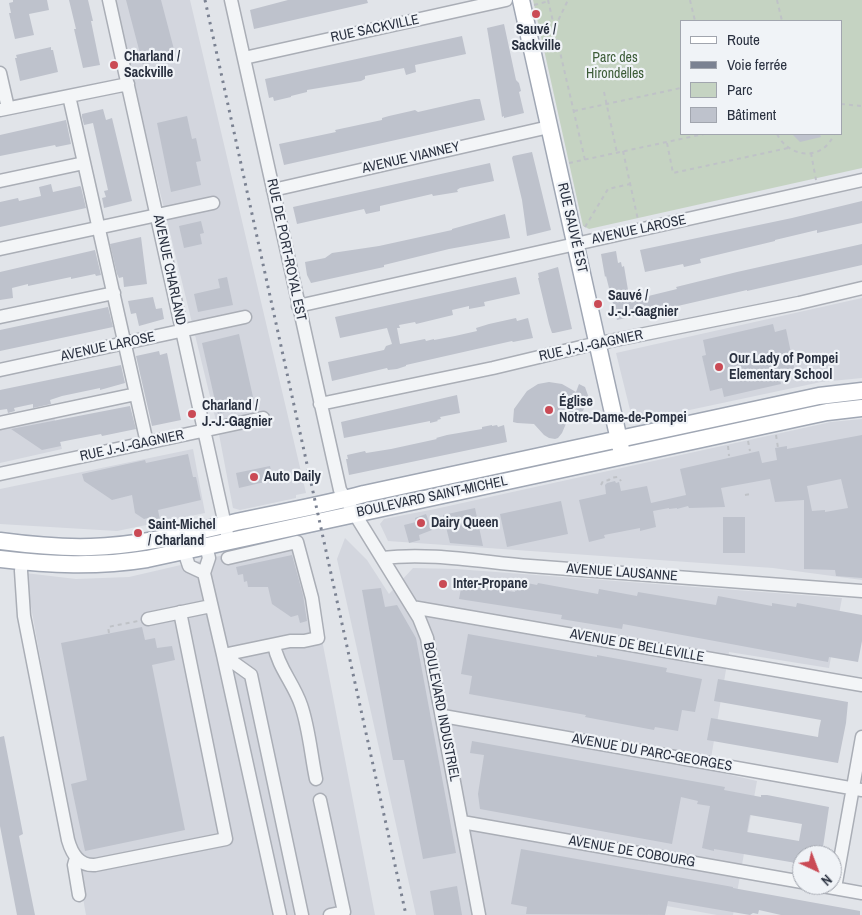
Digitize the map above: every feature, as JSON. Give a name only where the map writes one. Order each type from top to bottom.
[{"type":"main road","name":"RUE SAUVÉ EST","points":[[521,0],[623,456]]},
{"type":"main road","name":"BOULEVARD SAINT-MICHEL","points":[[0,541],[56,547],[102,547],[144,541],[819,396],[862,391]]},
{"type":"main road","name":"BOULEVARD SAINT-MICHEL","points":[[0,559],[54,565],[94,565],[139,560],[206,546],[228,549],[276,538],[355,514],[827,412],[862,408]]},
{"type":"street","name":"AVENUE CHARLAND","points":[[109,0],[225,525],[228,549]]},
{"type":"street","name":"RUE DE PORT-ROYAL EST","points":[[231,0],[320,404],[340,490],[346,499]]},
{"type":"street","name":"RUE SACKVILLE","points":[[244,58],[506,0]]},
{"type":"street","points":[[0,73],[4,109],[128,84]]},
{"type":"street","points":[[69,96],[147,443]]},
{"type":"street","name":"AVENUE VIANNEY","points":[[273,190],[549,127]]},
{"type":"street","points":[[0,181],[84,163]]},
{"type":"street","name":"AVENUE LAROSE","points":[[298,306],[862,180]]},
{"type":"street","points":[[0,249],[213,203]]},
{"type":"street","name":"RUE J.-J.-GAGNIER","points":[[320,404],[493,368],[597,343],[799,303],[862,288]]},
{"type":"street","points":[[0,318],[114,293]]},
{"type":"street","name":"AVENUE LAROSE","points":[[0,370],[245,317]]},
{"type":"street","points":[[0,423],[136,394]]},
{"type":"street","name":"RUE J.-J.-GAGNIER","points":[[0,474],[263,418]]},
{"type":"street","name":"BOULEVARD INDUSTRIEL","points":[[346,499],[412,607],[427,638],[480,915]]},
{"type":"street","points":[[222,655],[318,638],[312,598],[297,542],[276,538]]},
{"type":"street","points":[[206,546],[209,558],[204,573],[280,915]]},
{"type":"street","points":[[184,552],[188,566],[204,573]]},
{"type":"street","name":"AVENUE LAUSANNE","points":[[382,558],[401,556],[436,557],[528,566],[862,590]]},
{"type":"street","points":[[22,562],[24,616],[68,840],[76,858],[85,864],[95,865],[226,839],[180,612]]},
{"type":"street","points":[[143,620],[212,606]]},
{"type":"street","name":"AVENUE DE BELLEVILLE","points":[[412,607],[862,685]]},
{"type":"street","points":[[274,645],[279,664],[302,707],[316,779]]},
{"type":"street","points":[[222,655],[251,675],[302,915]]},
{"type":"street","name":"AVENUE DU PARC-GEORGES","points":[[442,716],[858,789]]},
{"type":"street","points":[[842,858],[858,789],[862,737]]},
{"type":"street","points":[[256,801],[278,796]]},
{"type":"street","points":[[320,800],[344,914],[330,915]]},
{"type":"street","name":"AVENUE DE COBOURG","points":[[462,822],[792,880]]},
{"type":"street","points":[[76,858],[74,865],[79,895]]},
{"type":"street","points":[[842,889],[862,893]]},
{"type":"path","points":[[548,0],[585,160]]},
{"type":"path","points":[[555,27],[568,0]]},
{"type":"path","points":[[690,0],[695,20]]},
{"type":"path","points":[[777,0],[782,20]]},
{"type":"path","points":[[574,111],[680,88]]},
{"type":"path","points":[[604,92],[617,153]]},
{"type":"path","points":[[842,104],[862,106]]},
{"type":"path","points":[[558,166],[699,135]]},
{"type":"path","points":[[778,135],[781,142],[795,152],[811,153],[827,145],[833,135]]},
{"type":"path","points":[[667,142],[673,173],[788,148]]},
{"type":"path","points":[[623,151],[641,230]]},
{"type":"path","points":[[811,153],[818,190]]},
{"type":"path","points":[[575,243],[608,190],[630,184]]},
{"type":"path","points":[[775,432],[778,448]]},
{"type":"path","points":[[747,438],[750,451]]},
{"type":"path","points":[[727,443],[730,456]]},
{"type":"path","points":[[601,485],[603,481],[610,478],[618,477],[621,481]]},
{"type":"path","points":[[745,495],[751,494]]},
{"type":"path","points":[[109,633],[108,627],[143,620]]},
{"type":"shaded area","points":[[113,0],[190,0],[306,493],[296,495],[296,498],[240,510],[233,508],[218,429]]},
{"type":"shaded area","name":"Our Lady of Pompei Elementary School","points":[[862,298],[862,378],[821,382],[633,422],[616,353]]},
{"type":"shaded area","points":[[52,408],[62,449],[0,463],[0,419]]},
{"type":"shaded area","points":[[862,419],[862,580],[773,568],[388,541],[380,524],[384,519],[831,422]]},
{"type":"shaded area","points":[[193,449],[205,513],[117,531],[0,524],[0,489]]},
{"type":"shaded area","points":[[297,538],[303,541],[375,915],[86,915],[25,573],[76,579],[129,577]]},
{"type":"shaded area","points":[[345,538],[367,560],[389,594],[413,568],[456,569],[842,598],[829,668],[729,652],[709,770],[757,781],[733,915],[717,915],[650,903],[648,915],[416,915],[337,559]]},
{"type":"green space","name":"Parc des Hirondelles","points":[[533,0],[862,0],[862,168],[589,229],[583,226]]},
{"type":"building","points":[[13,0],[47,0],[49,10],[29,14],[34,35],[15,39],[9,13],[11,13],[9,3],[13,2]]},
{"type":"building","points":[[69,0],[88,0],[100,65],[83,68]]},
{"type":"building","points":[[126,0],[161,0],[176,57],[143,65]]},
{"type":"building","points":[[288,0],[367,0],[368,3],[254,29],[250,10]]},
{"type":"building","points":[[504,24],[516,80],[521,91],[519,92],[524,113],[504,118],[504,116],[502,117],[487,28]]},
{"type":"building","points":[[462,36],[466,54],[415,65],[416,72],[406,75],[404,68],[365,76],[365,79],[361,81],[307,90],[307,92],[274,101],[273,97],[269,98],[265,79]]},
{"type":"building","points":[[51,47],[58,72],[20,81],[16,55]]},
{"type":"building","points":[[480,99],[485,120],[284,165],[279,144],[336,132],[335,130],[382,120],[382,118],[415,110],[418,112]]},
{"type":"building","points":[[103,109],[106,120],[112,118],[132,201],[104,208],[102,198],[106,197],[104,191],[108,190],[93,123],[84,125],[82,117],[82,114]]},
{"type":"building","points":[[187,116],[192,139],[196,138],[201,161],[196,162],[201,185],[171,192],[157,123]]},
{"type":"building","points":[[66,120],[71,144],[56,147],[55,145],[0,156],[0,135]]},
{"type":"building","points":[[793,135],[820,135],[821,137],[800,142]]},
{"type":"building","points":[[532,152],[551,230],[527,236],[522,200],[512,158],[513,156]]},
{"type":"building","points":[[490,163],[494,181],[460,188],[457,190],[458,192],[433,196],[432,194],[380,206],[380,211],[366,214],[364,209],[297,224],[293,207]]},
{"type":"building","points":[[51,184],[53,192],[80,186],[86,208],[0,227],[0,202],[18,198],[19,201],[41,196],[39,187]]},
{"type":"building","points":[[862,201],[862,223],[817,233],[817,230],[775,240],[700,259],[701,263],[684,267],[683,264],[645,272],[640,250],[792,218]]},
{"type":"building","points":[[505,214],[510,238],[449,249],[384,265],[384,267],[311,283],[307,275],[305,262],[325,258],[332,253],[379,246],[452,230]]},
{"type":"building","points":[[201,221],[204,233],[200,234],[202,244],[184,248],[179,226]]},
{"type":"building","points":[[141,237],[147,284],[124,287],[123,277],[119,278],[117,274],[110,244]]},
{"type":"building","points":[[862,244],[862,265],[617,320],[605,277],[601,254],[616,251],[618,263],[621,262],[622,267],[624,266],[628,290],[632,300],[737,272]]},
{"type":"building","points":[[95,250],[101,275],[96,276],[95,274],[71,279],[71,277],[28,286],[28,284],[12,288],[13,298],[0,300],[0,272]]},
{"type":"building","points":[[558,267],[572,329],[552,333],[538,273]]},
{"type":"building","points":[[227,277],[233,305],[198,312],[194,294],[220,288],[218,279]]},
{"type":"building","points":[[516,277],[520,294],[484,302],[485,306],[469,309],[469,306],[452,310],[453,315],[416,324],[415,322],[399,325],[400,328],[397,328],[400,344],[455,336],[477,331],[476,328],[489,324],[516,318],[517,321],[528,318],[533,338],[406,365],[397,369],[388,370],[387,368],[332,381],[328,362],[384,350],[386,346],[392,344],[387,328],[340,338],[335,317]]},
{"type":"building","points":[[153,297],[156,309],[162,308],[164,319],[139,326],[136,313],[131,314],[128,301]]},
{"type":"building","points":[[108,307],[113,327],[0,351],[0,330]]},
{"type":"building","points":[[773,324],[775,332],[786,329],[795,372],[779,375],[781,384],[724,397],[722,388],[710,391],[702,356],[706,355],[703,340]]},
{"type":"building","points":[[239,334],[255,406],[218,414],[202,343]]},
{"type":"building","points":[[159,351],[160,355],[167,353],[181,420],[152,426],[136,356]]},
{"type":"building","points":[[121,365],[125,383],[100,390],[100,388],[62,396],[50,400],[51,404],[33,408],[33,404],[14,408],[15,411],[8,413],[7,409],[0,410],[0,390]]},
{"type":"building","name":"Église Notre-Dame-de-Pompei","points":[[549,382],[562,384],[576,392],[579,384],[585,387],[590,401],[588,407],[585,406],[583,411],[568,419],[562,433],[555,439],[544,435],[534,424],[513,422],[514,409],[527,391],[538,384]]},
{"type":"building","points":[[457,395],[460,413],[440,417],[441,419],[438,421],[430,423],[430,421],[344,438],[341,422]]},
{"type":"building","points":[[130,406],[136,429],[60,442],[61,446],[42,450],[11,429]]},
{"type":"building","points":[[497,425],[498,427],[504,425],[507,442],[349,475],[347,455],[365,451],[366,453],[391,449],[447,435],[482,429],[482,427]]},
{"type":"building","points":[[862,435],[862,578],[836,576],[835,570],[804,569],[804,500],[775,502],[770,479],[721,488],[725,507],[689,508],[688,506],[653,511],[656,527],[640,531],[640,528],[604,535],[605,538],[589,542],[579,500],[606,494],[605,485],[607,483],[619,482],[621,491],[647,486],[651,503],[686,495],[680,469],[759,451],[762,463],[777,460],[775,448],[787,446],[787,449]],"holes":[[[841,479],[848,508],[825,512],[825,510],[812,511],[807,486]]]},
{"type":"building","points":[[188,454],[201,500],[158,510],[160,520],[149,523],[148,518],[144,519],[135,513],[132,495],[112,500],[84,481],[82,474],[145,460],[146,463]]},
{"type":"building","name":"Auto Daily","points":[[270,466],[273,480],[239,488],[236,473]]},
{"type":"building","points":[[561,501],[568,534],[507,547],[500,514]]},
{"type":"building","points":[[475,508],[483,546],[450,543],[443,515]]},
{"type":"building","points":[[426,514],[432,530],[419,535],[420,540],[409,543],[404,525],[416,522],[415,518]]},
{"type":"building","points":[[723,517],[745,517],[745,553],[723,553]]},
{"type":"building","points":[[292,555],[303,595],[307,621],[300,623],[298,615],[291,617],[272,604],[268,587],[248,587],[247,581],[244,582],[243,574],[238,575],[236,567]]},
{"type":"building","points":[[463,578],[489,582],[488,588],[515,592],[517,581],[598,594],[599,589],[637,596],[638,592],[716,605],[718,596],[772,606],[772,603],[796,607],[797,603],[862,615],[862,641],[858,662],[829,657],[828,662],[623,624],[622,629],[561,619],[562,615],[459,599]]},
{"type":"building","points":[[381,588],[385,607],[397,605],[416,638],[456,853],[423,859],[404,760],[393,760],[362,590]]},
{"type":"building","points":[[142,627],[145,640],[155,638],[157,648],[172,646],[175,660],[152,665],[185,830],[85,851],[71,784],[87,780],[61,643]]},
{"type":"building","points":[[468,634],[667,668],[666,672],[702,679],[695,712],[682,710],[678,731],[655,727],[654,730],[585,717],[586,715],[469,694],[472,676],[461,674]]},
{"type":"building","points":[[718,679],[848,702],[838,763],[707,740],[711,718],[818,737],[821,720],[714,701]]},
{"type":"building","points":[[4,736],[23,834],[19,836],[35,915],[17,915],[0,826],[0,737]]},
{"type":"building","points":[[472,741],[725,787],[724,790],[761,797],[761,795],[767,795],[829,807],[823,845],[792,845],[792,862],[702,848],[710,806],[697,804],[698,801],[681,797],[672,844],[480,809],[478,794],[484,755],[470,753]],"holes":[[[750,815],[802,824],[799,841],[747,832]]]},
{"type":"building","points":[[521,849],[860,911],[860,915],[781,915],[759,910],[758,914],[753,913],[750,915],[668,901],[665,915],[526,914],[527,907],[511,904]]},
{"type":"building","points":[[457,886],[462,915],[434,915],[430,891]]},
{"type":"railway","points":[[205,0],[406,915]]},
{"type":"place","name":"Sauvé / Sackville","points":[[536,14]]},
{"type":"place","name":"Charland / Sackville","points":[[114,65]]},
{"type":"place","name":"Sauvé / J.-J.-Gagnier","points":[[598,304]]},
{"type":"place","name":"Our Lady of Pompei Elementary School","points":[[719,367]]},
{"type":"place","name":"Église Notre-Dame-de-Pompei","points":[[549,410]]},
{"type":"place","name":"Charland / J.-J.-Gagnier","points":[[192,414]]},
{"type":"place","name":"Auto Daily","points":[[254,477]]},
{"type":"place","name":"Dairy Queen","points":[[421,523]]},
{"type":"place","name":"Saint-Michel / Charland","points":[[138,533]]},
{"type":"place","name":"Inter-Propane","points":[[443,584]]}]
